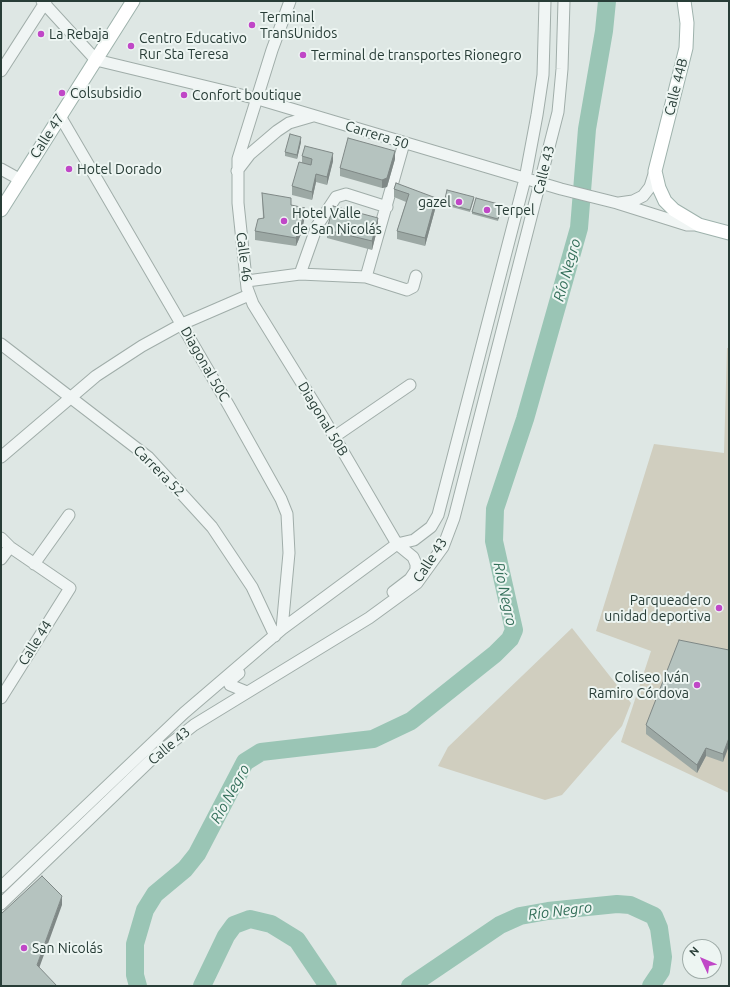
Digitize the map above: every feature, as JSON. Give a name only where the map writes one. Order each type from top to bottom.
[{"type":"main road","name":"Calle 47","points":[[1,210],[19,179],[133,1]]},
{"type":"main road","name":"Calle 44B","points":[[684,1],[687,23],[686,48],[655,171],[658,188],[665,201],[682,216],[699,225]]},
{"type":"main road","name":"Carrera 50","points":[[699,225],[729,233]]},
{"type":"street","name":"Calle 46","points":[[1,457],[96,376],[182,324],[249,295],[240,226],[237,171],[238,159],[258,99],[272,50],[290,1]]},
{"type":"street","name":"Calle 43","points":[[1,887],[184,713],[278,632],[397,544],[414,540],[431,527],[438,515],[525,179],[543,75],[546,1]]},
{"type":"street","name":"Calle 43","points":[[1,904],[156,755],[194,724],[369,618],[417,583],[443,547],[454,518],[558,112],[562,69],[564,1]]},
{"type":"street","points":[[1,71],[44,2],[96,60]]},
{"type":"street","name":"Carrera 50","points":[[96,60],[258,99],[525,179],[612,202],[687,225],[699,225]]},
{"type":"street","name":"Diagonal 50C","points":[[60,116],[182,324],[281,499],[287,514],[290,553],[278,632]]},
{"type":"street","points":[[237,171],[250,154],[277,131],[289,123],[313,116]]},
{"type":"street","points":[[366,277],[404,143]]},
{"type":"street","points":[[1,169],[19,179]]},
{"type":"street","name":"Calle 44B","points":[[612,202],[633,202],[643,196],[650,187],[655,171]]},
{"type":"street","points":[[300,274],[316,226],[336,197],[346,194],[387,207]]},
{"type":"street","points":[[247,281],[300,274],[366,277],[407,290],[413,287],[416,276]]},
{"type":"street","name":"Diagonal 50B","points":[[249,295],[397,544]]},
{"type":"street","name":"Carrera 52","points":[[1,344],[148,457],[212,527],[252,587],[278,632]]},
{"type":"street","points":[[334,437],[410,385]]},
{"type":"street","points":[[1,538],[10,547],[34,564],[69,515]]},
{"type":"street","points":[[324,646],[332,635],[410,579],[416,570],[416,564],[413,557],[397,544]]},
{"type":"street","points":[[1,559],[10,547]]},
{"type":"street","name":"Calle 44","points":[[1,698],[70,588],[34,564]]},
{"type":"street","points":[[247,692],[233,688],[230,685],[230,682],[258,656],[261,647]]},
{"type":"shaded area","points":[[727,348],[729,348],[729,793],[621,742],[651,651],[596,631],[654,444],[724,453]]},
{"type":"shaded area","points":[[572,628],[631,703],[622,726],[562,795],[545,800],[438,766],[448,747]]},
{"type":"building","points":[[290,134],[301,137],[297,155],[285,152]]},
{"type":"building","points":[[348,138],[395,151],[387,178],[382,180],[340,168]]},
{"type":"building","points":[[305,146],[333,153],[327,177],[316,174],[312,192],[292,186],[299,162],[311,165],[312,159],[302,156]]},
{"type":"building","points":[[396,183],[436,198],[425,238],[397,231],[409,194],[394,189]]},
{"type":"building","name":"gazel","points":[[447,190],[474,197],[470,210],[444,203]]},
{"type":"building","name":"Hotel Valle de San Nicolás","points":[[262,193],[291,198],[291,205],[305,208],[301,226],[296,238],[255,231],[258,219],[264,218]]},
{"type":"building","name":"Terpel","points":[[476,198],[502,205],[498,219],[472,212]]},
{"type":"building","points":[[333,206],[378,218],[372,241],[327,230]]},
{"type":"building","name":"Coliseo Iván Ramiro Córdova","points":[[679,640],[729,650],[729,738],[723,754],[706,748],[697,765],[646,725]]},
{"type":"building","name":"San Nicolás","points":[[42,876],[62,896],[37,965],[57,986],[1,986],[1,914]]},
{"type":"waterway","name":"Río Negro","points":[[138,986],[135,975],[135,944],[145,910],[155,894],[185,869],[197,854],[245,762],[261,752],[373,739],[411,721],[495,654],[510,639],[514,630],[494,541],[495,509],[525,419],[579,228],[587,129],[604,31],[607,1]]},
{"type":"waterway","name":"Río Negro","points":[[410,986],[500,925],[520,916],[548,911],[617,904],[630,905],[654,916],[659,928],[663,957],[661,971],[651,986]]},
{"type":"waterway","name":"Río Negro","points":[[202,986],[226,936],[234,925],[250,919],[271,924],[297,940],[328,986]]},
{"type":"place","name":"Terminal TransUnidos","points":[[252,25]]},
{"type":"place","name":"La Rebaja","points":[[41,34]]},
{"type":"place","name":"Centro Educativo Rur Sta Teresa","points":[[131,46]]},
{"type":"place","name":"Terminal de transportes Rionegro","points":[[303,55]]},
{"type":"place","name":"Colsubsidio","points":[[62,93]]},
{"type":"place","name":"Confort boutique","points":[[184,95]]},
{"type":"place","name":"Hotel Dorado","points":[[69,169]]},
{"type":"place","name":"gazel","points":[[459,202]]},
{"type":"place","name":"Terpel","points":[[487,210]]},
{"type":"place","name":"Hotel Valle de San Nicolás","points":[[284,221]]},
{"type":"place","name":"Parqueadero unidad deportiva","points":[[719,608]]},
{"type":"place","name":"Coliseo Iván Ramiro Córdova","points":[[697,685]]},
{"type":"place","name":"San Nicolás","points":[[24,948]]}]
